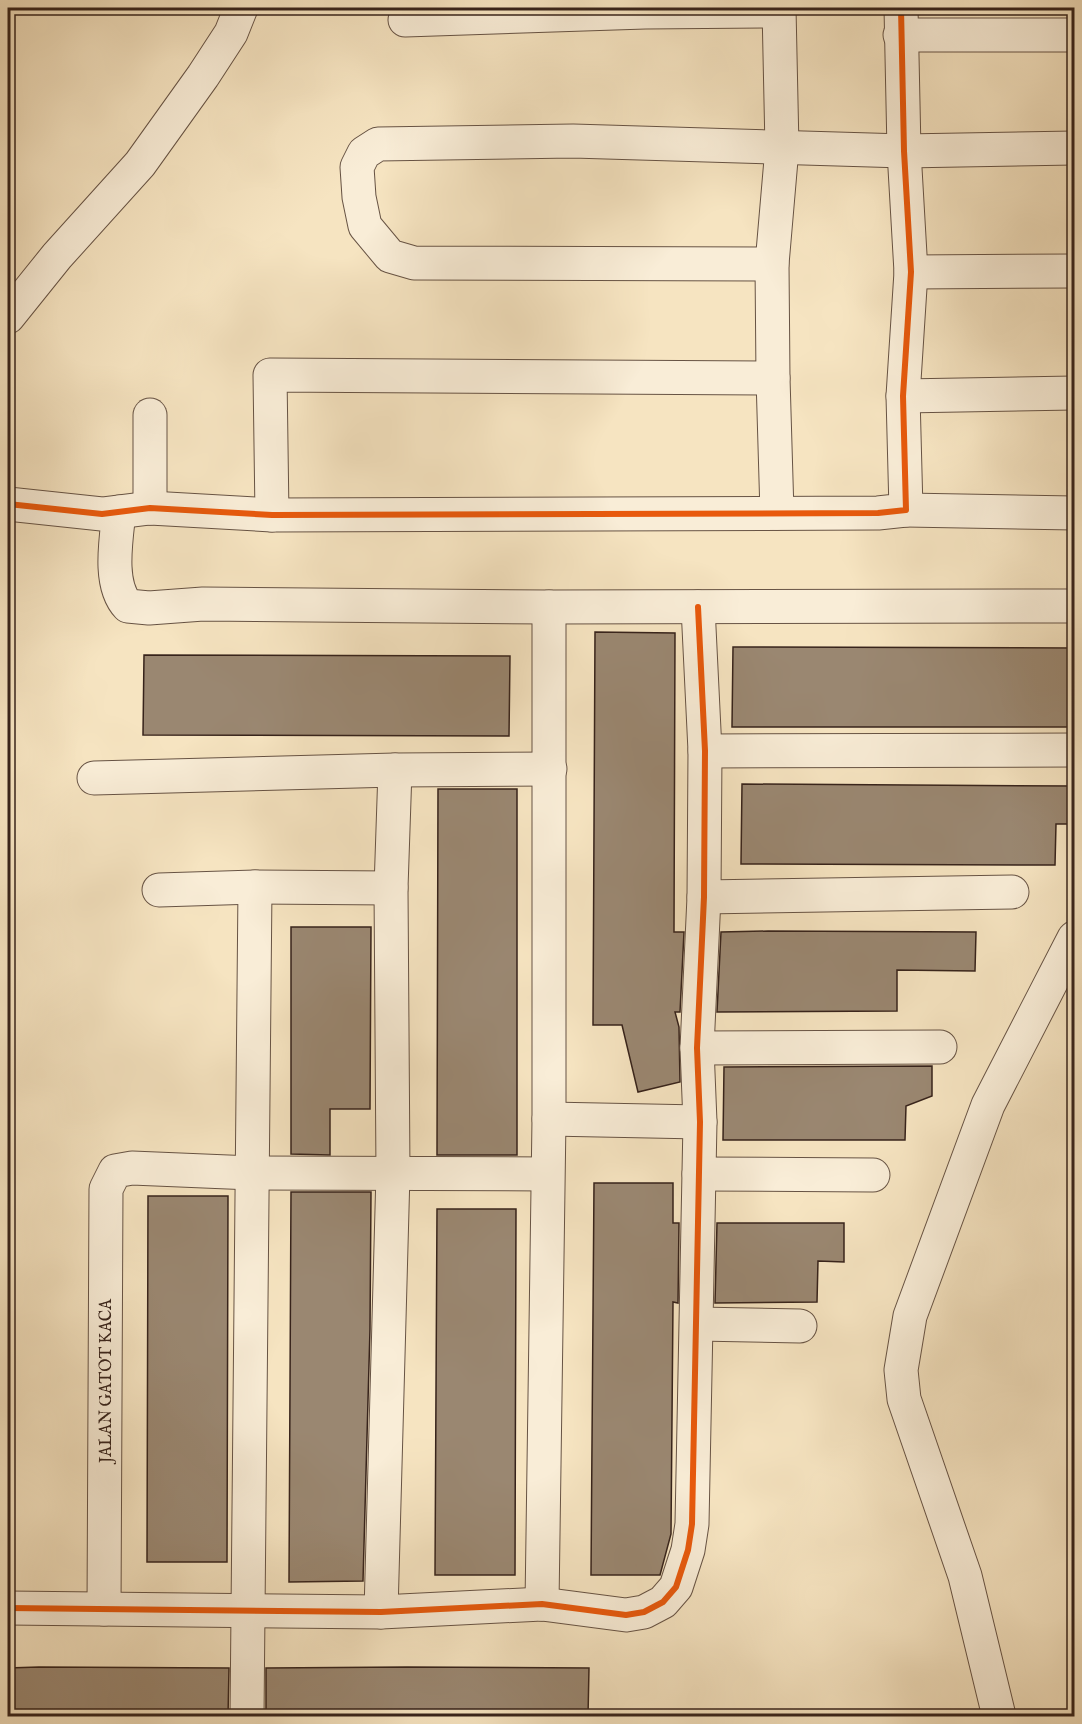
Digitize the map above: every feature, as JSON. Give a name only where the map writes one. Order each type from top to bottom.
[{"type":"street","points":[[8,316],[57,256],[140,164],[204,76],[231,33],[241,8]]},
{"type":"street","points":[[405,20],[646,10],[779,9],[782,148],[772,264],[777,513]]},
{"type":"street","points":[[906,510],[903,396],[911,272],[904,151],[901,21],[1074,35]]},
{"type":"street","points":[[772,264],[414,263],[390,256],[365,226],[359,197],[357,167],[364,153],[378,144],[573,141],[904,151],[1074,148]]},
{"type":"street","points":[[911,272],[1074,271]]},
{"type":"street","points":[[273,515],[270,375],[773,378]]},
{"type":"street","points":[[903,396],[1074,393]]},
{"type":"street","points":[[150,416],[124,512],[114,566],[121,599],[128,606],[149,608],[203,604],[549,607],[1074,606]]},
{"type":"street","points":[[8,504],[124,512],[273,515],[878,513],[906,510],[1074,513]]},
{"type":"street","points":[[542,1604],[549,1119],[549,607]]},
{"type":"street","points":[[8,1608],[381,1612],[542,1604],[626,1615],[644,1612],[663,1602],[676,1587],[688,1550],[692,1524],[697,1324],[700,1122],[697,1048],[704,897],[705,751],[698,607]]},
{"type":"street","points":[[705,751],[1074,750]]},
{"type":"street","points":[[94,778],[395,770],[550,769]]},
{"type":"street","points":[[381,1612],[393,1173],[391,888],[395,770]]},
{"type":"street","points":[[159,890],[255,887],[391,888]]},
{"type":"street","points":[[247,1716],[255,887]]},
{"type":"street","points":[[704,897],[1012,892]]},
{"type":"street","points":[[999,1716],[965,1576],[904,1399],[901,1370],[910,1316],[988,1105],[1074,938]]},
{"type":"street","points":[[697,1048],[940,1047]]},
{"type":"street","points":[[549,1119],[700,1122]]},
{"type":"street","name":"JALAN GATOT KACA","points":[[104,1609],[106,1189],[115,1172],[132,1168],[252,1173]]},
{"type":"street","points":[[252,1173],[547,1174]]},
{"type":"street","points":[[699,1174],[873,1175]]},
{"type":"street","points":[[697,1324],[800,1326]]},
{"type":"building","points":[[595,632],[675,633],[674,932],[684,932],[680,1012],[675,1012],[679,1027],[680,1082],[638,1092],[622,1025],[593,1025]]},
{"type":"building","points":[[733,647],[1074,648],[1074,727],[732,727]]},
{"type":"building","points":[[144,655],[510,656],[509,736],[143,735]]},
{"type":"building","points":[[742,784],[1074,786],[1074,824],[1056,824],[1055,865],[741,864]]},
{"type":"building","points":[[438,789],[517,789],[517,1155],[437,1155]]},
{"type":"building","points":[[291,927],[371,927],[370,1109],[330,1109],[330,1155],[291,1154]]},
{"type":"building","points":[[721,932],[976,932],[975,971],[897,970],[897,1011],[717,1012]]},
{"type":"building","points":[[932,1066],[932,1096],[906,1106],[905,1140],[723,1140],[724,1067]]},
{"type":"building","points":[[594,1183],[673,1183],[673,1223],[679,1223],[678,1303],[673,1302],[671,1534],[660,1575],[591,1575]]},
{"type":"building","points":[[291,1192],[371,1192],[370,1329],[363,1581],[289,1582]]},
{"type":"building","points":[[148,1196],[228,1196],[227,1562],[147,1562]]},
{"type":"building","points":[[437,1209],[516,1209],[515,1575],[435,1575]]},
{"type":"building","points":[[717,1223],[844,1223],[844,1262],[818,1261],[817,1302],[715,1303]]},
{"type":"building","points":[[8,1668],[229,1668],[228,1716],[8,1716]]},
{"type":"building","points":[[266,1668],[589,1668],[588,1716],[266,1716]]},
{"type":"cycle path","points":[[8,504],[102,514],[150,508],[272,515],[878,513],[906,510],[903,396],[911,272],[904,151],[901,8]]},
{"type":"cycle path","points":[[8,1608],[381,1612],[542,1604],[626,1615],[644,1612],[663,1602],[676,1587],[688,1550],[692,1524],[700,1122],[697,1048],[704,897],[705,751],[698,607]]}]
